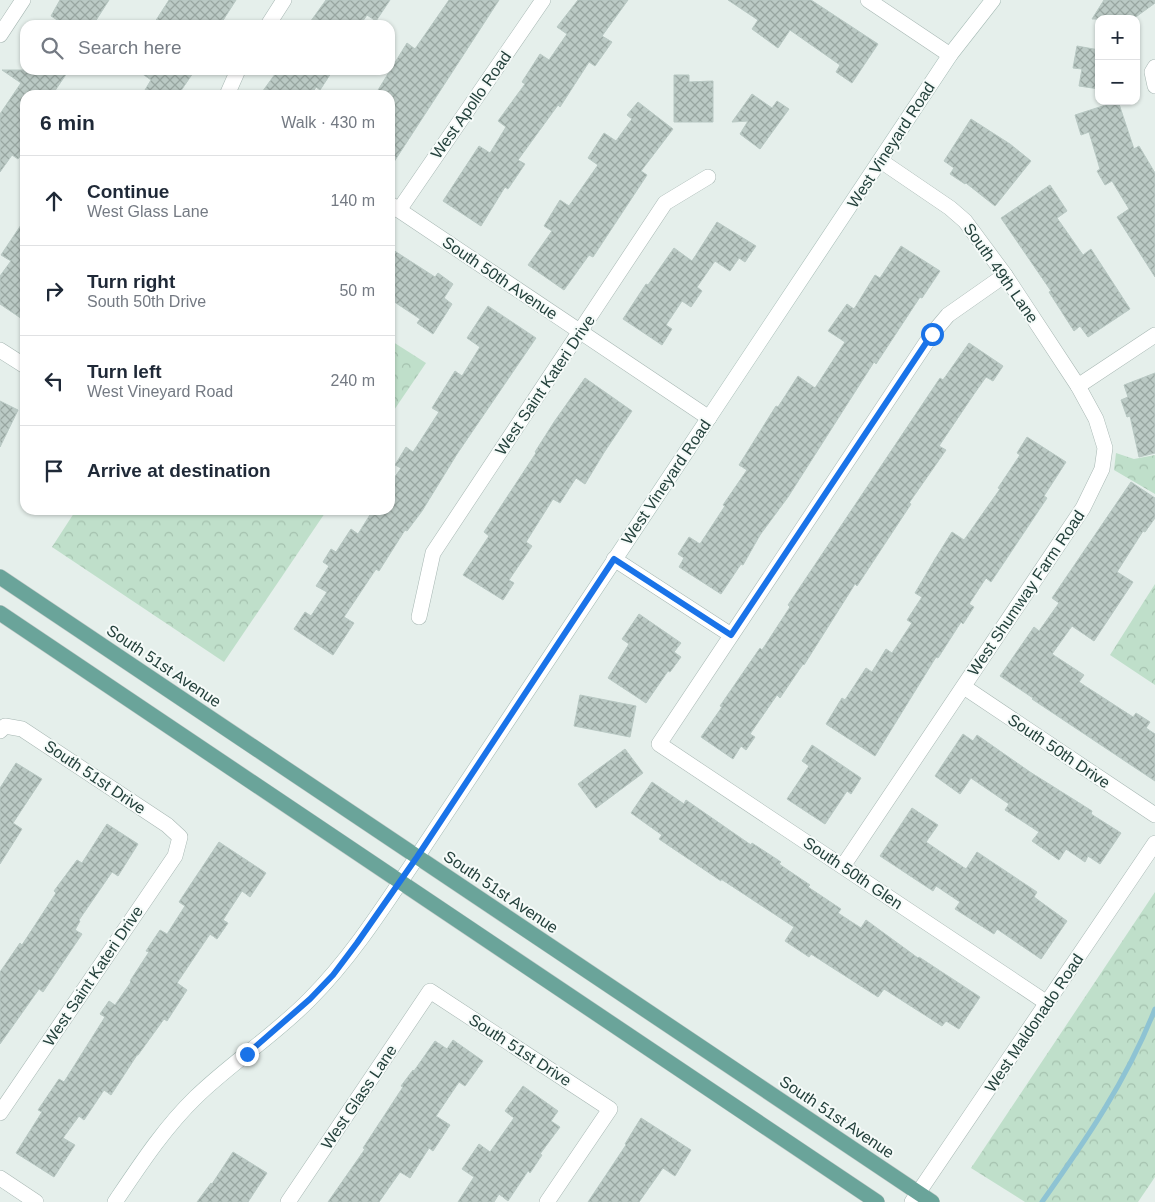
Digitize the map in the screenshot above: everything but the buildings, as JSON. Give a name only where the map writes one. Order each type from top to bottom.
[{"type":"main road","name":"South 51st Avenue","points":[[0,577],[417,857],[915,1197],[932,1202]]},
{"type":"main road","points":[[0,613],[877,1202]]},
{"type":"street","points":[[2,28],[23,0]]},
{"type":"street","points":[[271,20],[284,0]]},
{"type":"street","name":"West Apollo Road","points":[[395,206],[543,0]]},
{"type":"street","points":[[868,0],[950,55]]},
{"type":"street","name":"West Vineyard Road","points":[[115,1202],[144,1158],[182,1111],[202,1091],[284,1023],[333,975],[417,857],[950,55],[993,0]]},
{"type":"street","points":[[229,90],[236,75]]},
{"type":"street","name":"South 49th Lane","points":[[881,161],[950,208],[965,221],[1005,275],[1078,386]]},
{"type":"street","name":"West Saint Kateri Drive","points":[[418,617],[433,553],[666,203],[708,177]]},
{"type":"street","name":"South 50th Avenue","points":[[395,208],[709,418]]},
{"type":"street","points":[[614,559],[731,635],[932,334],[948,315],[1005,275]]},
{"type":"street","points":[[1078,386],[1155,334]]},
{"type":"street","points":[[0,350],[20,363]]},
{"type":"street","name":"West Shumway Farm Road","points":[[843,866],[1083,508],[1102,470],[1105,448],[1096,419],[1078,386]]},
{"type":"street","name":"South 50th Glen","points":[[731,635],[659,744],[1047,1003]]},
{"type":"street","name":"South 50th Drive","points":[[964,687],[1155,815]]},
{"type":"street","name":"South 51st Drive","points":[[3,728],[22,729],[167,825],[180,837]]},
{"type":"street","name":"West Saint Kateri Drive","points":[[0,1113],[174,856],[180,837]]},
{"type":"street","name":"West Maldonado Road","points":[[915,1197],[1155,843]]},
{"type":"street","name":"South 51st Drive","points":[[430,991],[610,1109],[548,1202]]},
{"type":"street","name":"West Glass Lane","points":[[288,1202],[430,991]]},
{"type":"street","points":[[0,1178],[36,1202]]},
{"type":"green space","points":[[395,343],[426,363],[395,409]]},
{"type":"green space","points":[[1116,453],[1134,459],[1155,455],[1155,494],[1114,470]]},
{"type":"green space","points":[[73,515],[324,515],[224,662],[52,547]]},
{"type":"green space","points":[[1155,584],[1155,685],[1110,655]]},
{"type":"green space","points":[[1155,892],[1155,1177],[1138,1202],[1025,1202],[971,1168]]},
{"type":"waterway","points":[[1042,1202],[1090,1132],[1119,1085],[1155,1009]]},
{"type":"route","points":[[247,1054],[310,999],[333,975],[357,943],[417,857],[614,559],[731,635],[932,334]]}]
